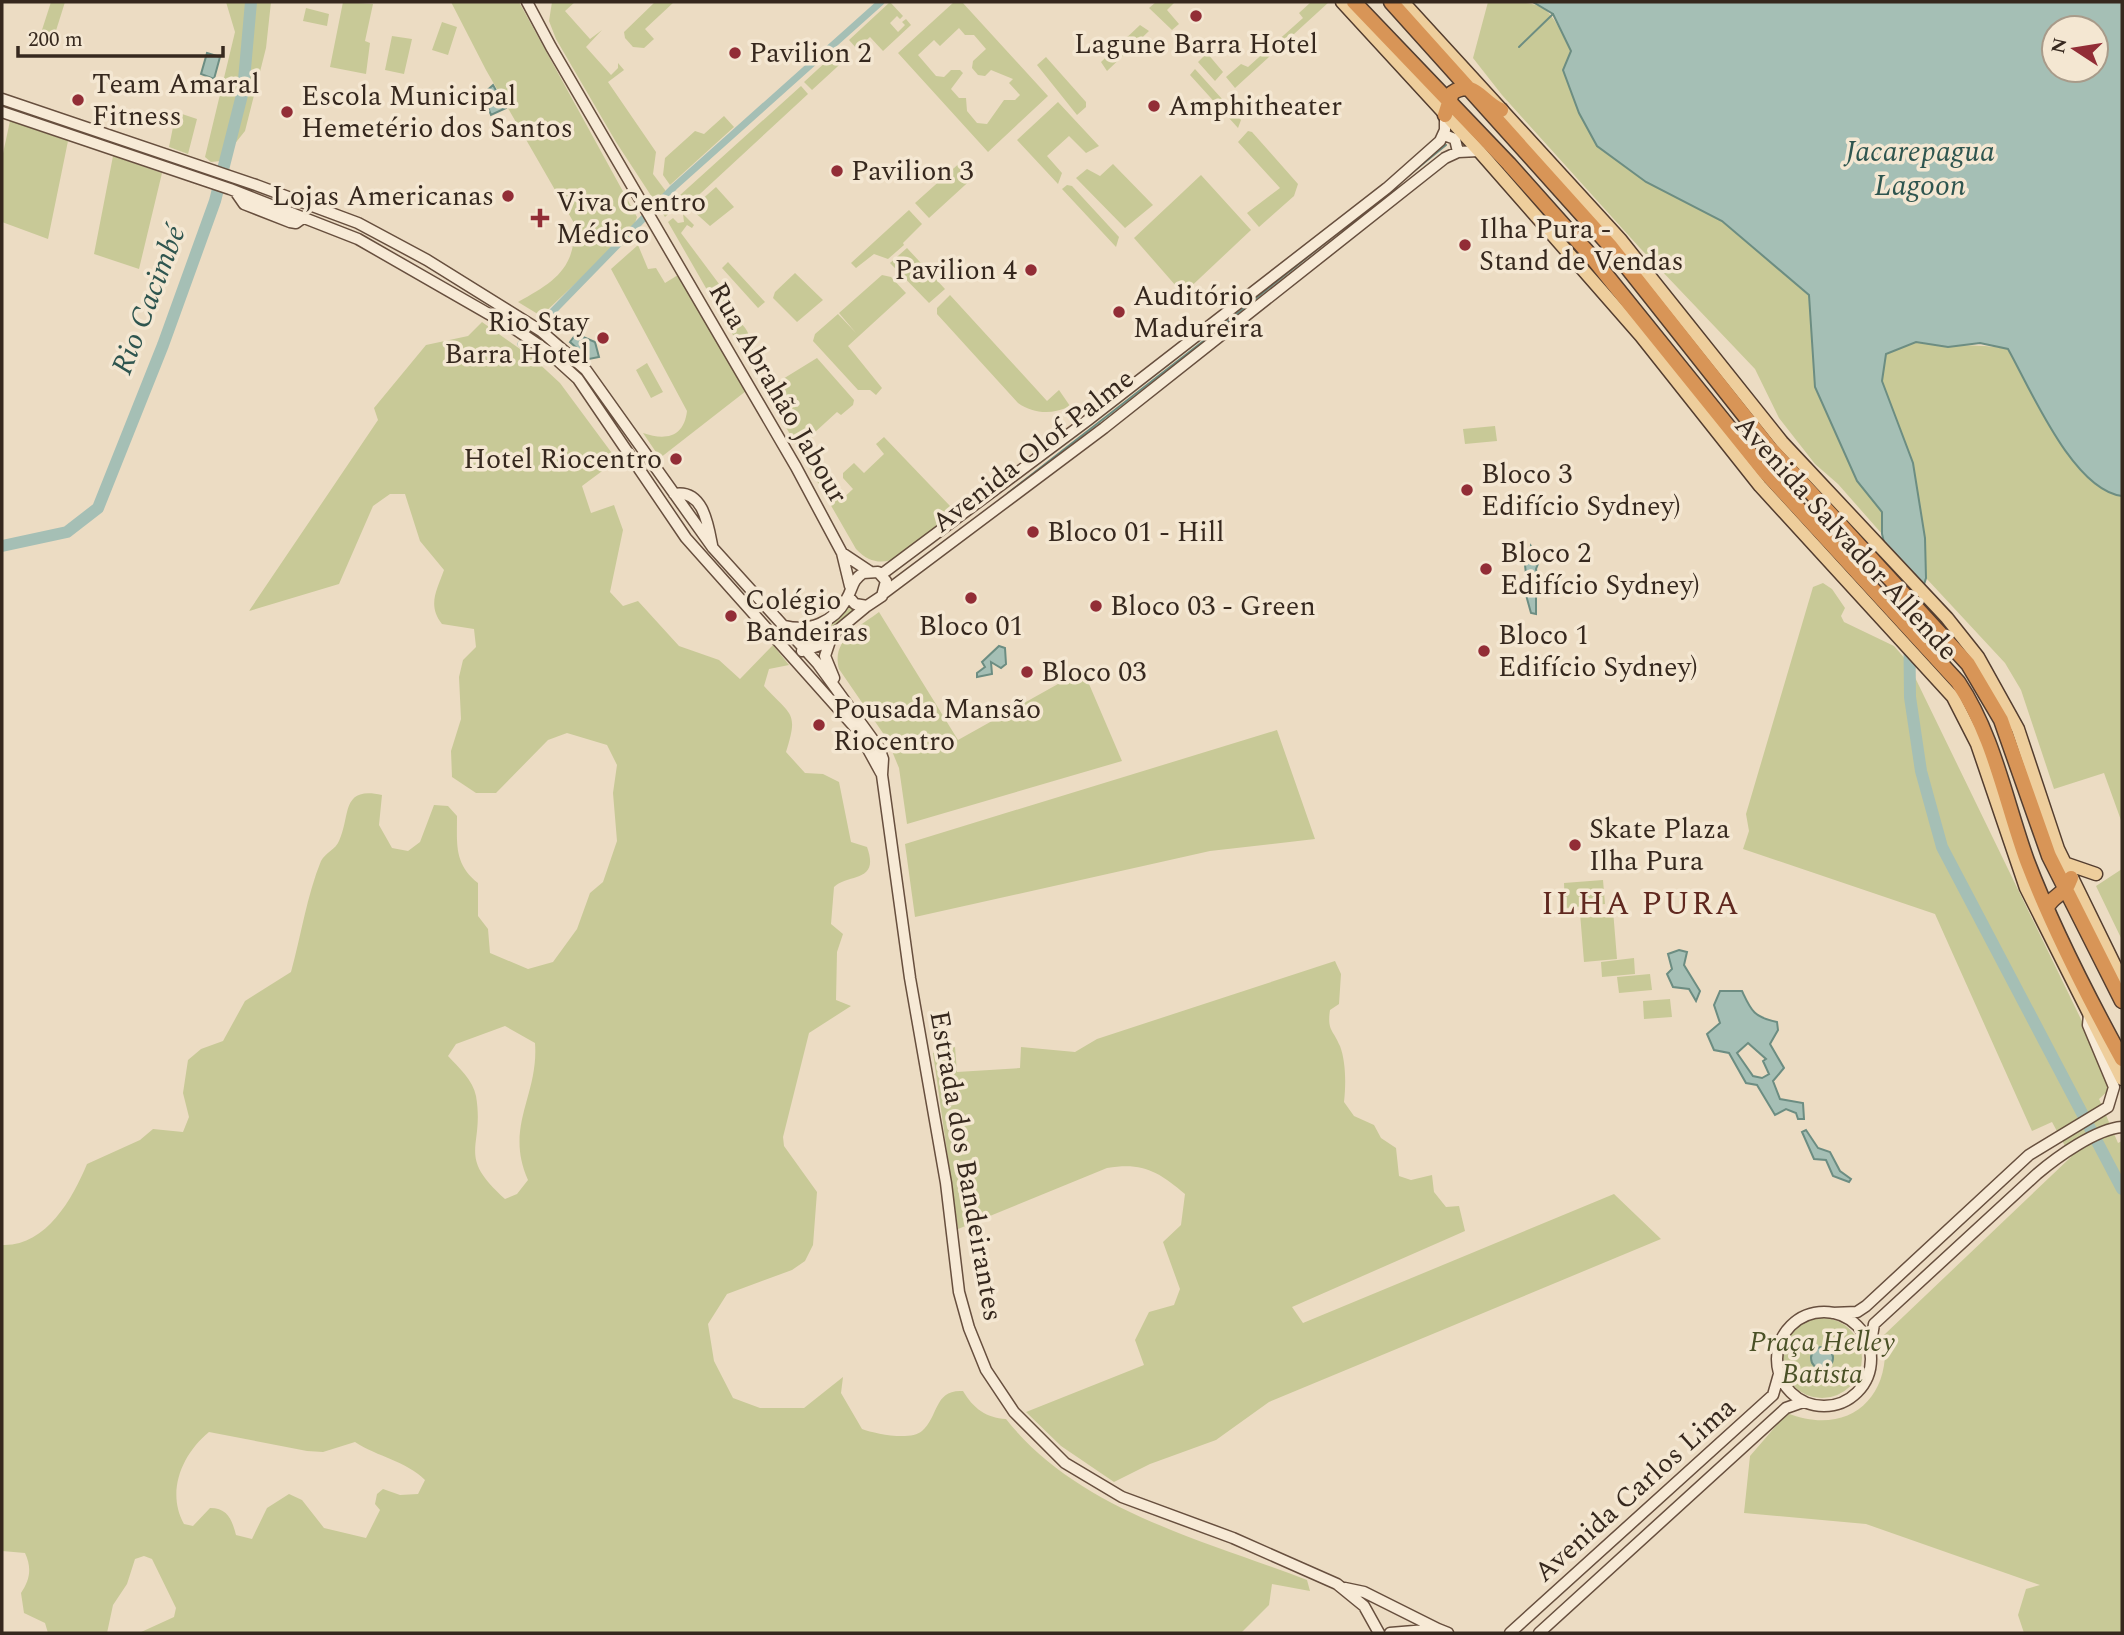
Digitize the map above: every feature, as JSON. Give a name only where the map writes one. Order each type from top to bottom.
[{"type":"highway","name":"Avenida Salvador Allende","points":[[1354,2],[1446,109],[1509,164],[1591,256],[1765,472],[1941,662],[1974,706],[2064,883]]},
{"type":"highway","name":"Avenida Salvador Allende","points":[[1391,2],[1611,247],[1804,486],[1878,565],[1942,624],[2001,720],[2042,839],[2122,1001]]},
{"type":"highway","points":[[1446,109],[1452,93],[1467,88],[1479,92],[1489,104],[1501,110]]},
{"type":"highway","points":[[1748,400],[1752,412],[1795,469],[1804,486]]},
{"type":"highway","points":[[1709,419],[1715,420],[1822,540],[1828,542]]},
{"type":"highway","points":[[2007,839],[2016,851],[2031,887],[2064,883]]},
{"type":"highway","name":"Avenida Salvador Allende","points":[[2064,883],[2047,908],[2118,1051]]},
{"type":"highway","points":[[2047,908],[2064,883]]},
{"type":"main road","name":"Avenida Salvador Allende","points":[[1342,2],[1446,109],[1642,336],[1760,486],[1941,680],[1964,715],[1977,744],[2007,839],[2026,888],[2089,1014],[2118,1051],[2122,1079]]},
{"type":"main road","name":"Avenida Salvador Allende","points":[[1403,2],[1620,239],[1748,400],[1994,682],[2018,729],[2064,883],[2122,980]]},
{"type":"main road","points":[[2064,883],[2096,874]]},
{"type":"street","name":"Rua Abrahão Jabour","points":[[527,2],[796,467],[842,553],[849,591]]},
{"type":"street","points":[[2,99],[224,182],[244,204],[289,222],[358,223]]},
{"type":"street","points":[[1446,109],[1444,135],[1455,139],[1458,152]]},
{"type":"street","points":[[2,111],[224,182],[300,200],[358,223],[408,249],[521,317],[586,370],[674,495],[666,510]]},
{"type":"street","name":"Avenida Olof Palme","points":[[882,574],[1078,427],[1387,188],[1444,135]]},
{"type":"street","name":"Avenida Olof Palme","points":[[884,593],[1104,428],[1445,158],[1458,152],[1479,150]]},
{"type":"street","points":[[300,200],[311,224]]},
{"type":"street","points":[[311,224],[324,215],[339,215]]},
{"type":"street","name":"Estrada dos Bandeirantes","points":[[311,224],[358,239],[515,329],[578,379],[666,510],[701,555],[786,647],[858,732],[882,775]]},
{"type":"street","name":"Estrada dos Bandeirantes","points":[[674,495],[687,495],[699,504],[708,525],[713,548],[843,696],[883,759],[882,775],[909,978],[946,1183],[959,1292],[969,1328],[986,1370],[1029,1429],[1065,1463],[1137,1503],[1233,1538],[1344,1588],[1364,1606],[1380,1633]]},
{"type":"street","name":"Rua Abrahão Jabour","points":[[842,553],[869,571]]},
{"type":"street","points":[[784,626],[804,629],[822,622],[840,608],[859,575],[869,571],[882,574],[887,583],[884,593],[806,652],[786,647]]},
{"type":"street","points":[[849,591],[855,604],[867,606]]},
{"type":"street","points":[[833,634],[825,656],[843,696]]},
{"type":"street","points":[[2089,1014],[2088,1025],[2114,1087],[2113,1100],[2105,1110],[2038,1149],[1866,1306],[1857,1312],[1807,1315],[1791,1325],[1780,1343],[1776,1358],[1784,1385],[1803,1402],[1829,1407],[1853,1397],[1868,1376],[1874,1324],[2063,1153],[2118,1127]]},
{"type":"street","points":[[2037,1174],[2040,1156],[2038,1149]]},
{"type":"street","points":[[1832,1313],[1843,1316],[1860,1329],[1870,1349]]},
{"type":"street","name":"Avenida Carlos Lima","points":[[1510,1633],[1773,1395],[1779,1374]]},
{"type":"street","name":"Avenida Carlos Lima","points":[[1539,1633],[1786,1408],[1803,1402]]},
{"type":"street","points":[[1344,1588],[1364,1592],[1443,1631]]},
{"type":"street","points":[[1390,1633],[1443,1631]]},
{"type":"green space","points":[[51,2],[65,2],[54,37],[41,33]]},
{"type":"green space","points":[[226,2],[271,2],[266,48],[245,131],[221,161],[211,162],[205,157],[235,32]]},
{"type":"green space","points":[[343,2],[373,4],[365,41],[370,43],[366,74],[330,67]]},
{"type":"green space","points":[[451,2],[519,2],[637,217],[633,229],[541,316],[518,302],[542,288],[561,272],[572,252],[574,223],[486,70]]},
{"type":"green space","points":[[552,2],[575,2],[565,11],[590,39],[602,30],[586,47],[611,75],[618,68],[618,63],[624,70],[608,82],[656,152],[653,174],[677,206],[665,217],[616,142],[556,39],[549,21]]},
{"type":"green space","points":[[655,2],[674,2],[645,29],[654,39],[644,48],[633,47],[625,38],[624,32]]},
{"type":"green space","points":[[890,2],[903,16],[900,19],[897,16],[890,23],[898,32],[905,25],[902,22],[906,19],[911,25],[883,51],[870,37],[857,49],[849,40]]},
{"type":"green space","points":[[954,2],[962,2],[1048,96],[988,152],[898,53]],"holes":[[[959,28],[965,35],[974,35],[986,49],[973,61],[972,68],[978,75],[985,76],[991,70],[1013,79],[1009,83],[1020,95],[1015,100],[1004,100],[987,124],[977,123],[967,111],[966,98],[959,98],[951,89],[963,73],[960,70],[951,70],[944,77],[936,76],[918,55],[934,40],[940,46]]]},
{"type":"green space","points":[[1156,2],[1175,2],[1167,10],[1179,24],[1172,30],[1149,8]]},
{"type":"green space","points":[[1311,2],[1329,2],[1235,88],[1226,77],[1241,64],[1248,67],[1303,18],[1299,13]]},
{"type":"green space","points":[[1488,2],[1533,4],[1549,13],[1571,52],[1563,70],[1579,113],[1597,146],[1646,182],[1722,221],[1809,295],[1815,388],[1857,481],[1882,512],[1882,534],[1838,484],[1815,464],[1779,418],[1755,369],[1639,247],[1502,95],[1473,58]]},
{"type":"green space","points":[[306,8],[329,14],[327,26],[303,21]]},
{"type":"green space","points":[[442,22],[457,27],[448,55],[432,50]]},
{"type":"green space","points":[[1140,25],[1149,31],[1107,71],[1101,62]]},
{"type":"green space","points":[[392,36],[412,39],[404,74],[385,70]]},
{"type":"green space","points":[[842,47],[849,56],[812,90],[804,82]]},
{"type":"green space","points":[[1207,53],[1223,72],[1215,81],[1198,62]]},
{"type":"green space","points":[[1046,57],[1086,102],[1086,107],[1077,115],[1037,65]]},
{"type":"green space","points":[[1195,69],[1241,120],[1238,128],[1190,75]]},
{"type":"green space","points":[[801,86],[808,94],[688,205],[679,196]]},
{"type":"green space","points":[[1058,102],[1099,146],[1086,153],[1069,136],[1047,156],[1062,173],[1058,184],[1017,140]]},
{"type":"green space","points":[[176,112],[197,119],[188,154],[169,147]]},
{"type":"green space","points":[[724,116],[734,127],[670,185],[663,175],[665,158],[695,131],[704,134]]},
{"type":"green space","points":[[10,121],[68,141],[48,239],[2,222],[2,158]]},
{"type":"green space","points":[[1248,131],[1252,132],[1298,184],[1294,196],[1259,227],[1247,213],[1280,188],[1238,142]]},
{"type":"green space","points":[[113,156],[162,173],[139,269],[94,254]]},
{"type":"green space","points":[[963,160],[976,175],[929,218],[915,203]]},
{"type":"green space","points":[[1113,164],[1153,205],[1125,228],[1076,178],[1087,169],[1100,176]]},
{"type":"green space","points":[[1201,175],[1251,230],[1183,294],[1134,238]]},
{"type":"green space","points":[[1067,185],[1072,186],[1119,237],[1116,247],[1062,189]]},
{"type":"green space","points":[[716,187],[734,207],[710,226],[691,209]]},
{"type":"green space","points":[[909,210],[922,224],[904,245],[888,259],[874,254],[856,268],[851,263]]},
{"type":"green space","points":[[683,214],[694,225],[692,228],[687,225],[681,233],[737,308],[731,314],[747,331],[756,362],[764,375],[778,382],[817,358],[854,400],[853,405],[841,415],[837,412],[814,433],[811,430],[797,443],[810,458],[807,462],[816,473],[824,467],[829,477],[823,483],[840,501],[853,489],[843,478],[843,473],[854,463],[864,473],[884,454],[876,444],[884,437],[951,507],[951,515],[918,545],[893,559],[881,562],[868,558],[856,549],[668,222],[673,218],[678,223],[684,222]]},
{"type":"green space","points":[[638,245],[648,269],[656,268],[665,283],[678,275],[746,391],[660,458],[643,433],[659,437],[672,435],[682,427],[687,411],[611,269]]},
{"type":"green space","points":[[907,248],[945,289],[929,303],[890,263]]},
{"type":"green space","points":[[728,262],[765,302],[758,308],[722,268]]},
{"type":"green space","points":[[795,273],[823,300],[797,322],[773,298],[775,292]]},
{"type":"green space","points":[[882,275],[891,277],[906,293],[848,346],[882,388],[876,395],[870,390],[858,390],[813,341],[815,334],[838,314],[856,333],[839,313]]},
{"type":"green space","points":[[950,295],[1047,401],[1059,390],[1070,406],[1043,412],[1018,403],[937,314],[937,308]]},
{"type":"green space","points":[[482,322],[534,359],[560,383],[617,460],[582,486],[591,513],[614,505],[623,530],[610,592],[623,606],[638,601],[679,646],[719,660],[740,679],[773,645],[789,665],[769,669],[764,686],[786,709],[792,721],[786,752],[805,773],[823,774],[839,782],[851,842],[867,847],[870,858],[866,872],[834,887],[831,924],[843,934],[837,952],[836,1000],[851,1006],[809,1033],[783,1137],[784,1146],[817,1192],[813,1245],[805,1261],[792,1270],[727,1294],[708,1324],[714,1361],[733,1398],[760,1408],[804,1408],[843,1377],[841,1393],[862,1429],[910,1436],[922,1431],[947,1394],[963,1391],[981,1411],[992,1417],[1006,1419],[1035,1450],[1069,1477],[1105,1499],[1144,1519],[1307,1580],[1310,1591],[1272,1584],[1269,1605],[1241,1633],[139,1633],[174,1617],[176,1608],[152,1559],[144,1556],[135,1559],[127,1584],[113,1605],[107,1633],[48,1633],[45,1623],[24,1613],[21,1593],[29,1574],[27,1558],[25,1553],[2,1551],[2,1245],[17,1244],[44,1230],[65,1206],[87,1164],[140,1140],[153,1129],[183,1132],[189,1117],[183,1093],[188,1060],[201,1049],[223,1041],[245,1001],[291,972],[316,874],[323,858],[339,841],[353,799],[369,793],[382,795],[379,825],[392,848],[408,851],[420,842],[434,805],[448,806],[457,816],[457,844],[461,861],[478,883],[478,916],[488,929],[490,953],[528,969],[553,962],[577,929],[590,893],[603,882],[617,841],[613,793],[617,765],[607,745],[567,733],[548,740],[496,793],[476,793],[452,777],[451,751],[461,719],[459,677],[463,660],[476,647],[474,629],[442,624],[437,617],[435,597],[444,570],[420,541],[405,494],[390,494],[373,506],[339,584],[249,611],[378,420],[374,408],[426,345],[468,336]],"holes":[[[505,1026],[535,1043],[535,1062],[520,1143],[528,1180],[517,1194],[505,1199],[490,1184],[476,1161],[476,1096],[469,1079],[448,1056],[456,1044]],[[209,1432],[307,1451],[323,1452],[355,1442],[409,1468],[425,1480],[418,1494],[400,1495],[383,1489],[377,1494],[375,1504],[380,1510],[366,1538],[324,1528],[302,1500],[289,1494],[267,1508],[252,1539],[236,1535],[233,1524],[221,1510],[210,1508],[193,1526],[184,1524],[177,1499],[180,1474],[191,1451]]]},
{"type":"green space","points":[[1916,342],[2008,349],[2034,395],[2117,496],[2122,496],[2122,823],[2104,773],[2054,789],[2021,690],[2005,663],[1926,578],[1925,538],[1882,381],[1886,354]]},
{"type":"green space","points":[[647,363],[663,392],[651,398],[636,370]]},
{"type":"green space","points":[[1495,426],[1497,441],[1465,444],[1463,429]]},
{"type":"green space","points":[[1823,583],[1832,589],[1845,608],[1841,616],[1844,622],[1894,646],[1907,661],[2111,1081],[2109,1090],[2099,1099],[2118,1143],[2122,1141],[2122,1633],[2024,1633],[2018,1615],[2026,1589],[2040,1585],[1866,1524],[1744,1513],[1750,1456],[1787,1413],[1809,1419],[1829,1420],[1846,1416],[1861,1407],[1873,1394],[1881,1378],[1885,1358],[1884,1335],[2071,1157],[2052,1122],[2032,1131],[1935,914],[1743,849],[1749,831],[1746,814],[1813,587]]},
{"type":"green space","points":[[848,604],[857,610],[819,642],[808,646],[795,633],[812,631]]},
{"type":"green space","points":[[879,612],[958,740],[1083,670],[1122,761],[907,824],[899,768],[887,739],[839,669],[839,650],[843,642],[855,629]]},
{"type":"green space","points":[[1277,730],[1315,839],[1210,851],[915,917],[905,844]]},
{"type":"green space","points":[[2122,869],[2122,940],[2096,886]]},
{"type":"green space","points":[[1603,880],[1605,904],[1565,908],[1564,883]]},
{"type":"green space","points":[[1613,910],[1617,959],[1584,962],[1580,913]]},
{"type":"green space","points":[[1634,958],[1635,974],[1602,977],[1601,962]]},
{"type":"green space","points":[[1335,961],[1341,974],[1339,1004],[1330,1010],[1329,1022],[1343,1059],[1344,1102],[1354,1116],[1374,1125],[1381,1138],[1396,1148],[1399,1176],[1411,1180],[1432,1175],[1434,1192],[1446,1207],[1459,1206],[1465,1231],[1292,1307],[1303,1323],[1614,1194],[1661,1239],[1269,1402],[1216,1440],[1150,1464],[1114,1482],[1061,1446],[1026,1412],[1144,1365],[1135,1340],[1149,1312],[1174,1305],[1180,1289],[1163,1242],[1181,1225],[1185,1194],[1149,1170],[1119,1166],[1107,1168],[958,1229],[933,1053],[955,1047],[957,1072],[1020,1068],[1021,1047],[1075,1052],[1097,1039]]},
{"type":"green space","points":[[1650,974],[1652,990],[1619,993],[1617,977]]},
{"type":"green space","points":[[1670,999],[1672,1017],[1644,1019],[1643,1001]]},
{"type":"green space","name":"Praça Helley Batista","points":[[1814,1318],[1830,1318],[1844,1324],[1856,1336],[1862,1350],[1862,1366],[1856,1380],[1844,1392],[1830,1398],[1814,1398],[1800,1392],[1788,1380],[1782,1366],[1782,1350],[1788,1336],[1800,1324]]},
{"type":"water","name":"Jacarepagua Lagoon","points":[[1533,2],[2122,2],[2122,496],[2104,490],[2070,458],[2041,412],[2008,349],[1980,343],[1948,347],[1916,342],[1886,354],[1882,381],[1913,463],[1925,538],[1926,578],[1921,594],[1909,603],[1892,575],[1882,534],[1882,512],[1857,481],[1815,387],[1809,295],[1722,221],[1646,182],[1597,146],[1579,113],[1563,70],[1571,51],[1553,14]]},
{"type":"water","points":[[207,53],[220,57],[214,79],[201,74]]},
{"type":"water","points":[[493,85],[506,108],[491,115],[483,94]]},
{"type":"water","points":[[576,334],[595,342],[599,357],[589,359],[570,342]]},
{"type":"water","points":[[1531,546],[1540,559],[1536,569],[1540,594],[1536,597],[1536,614],[1531,613],[1526,595],[1531,592],[1531,578],[1526,574],[1525,565],[1529,562]]},
{"type":"water","points":[[999,646],[1005,648],[1006,664],[1001,668],[991,662],[992,674],[977,677],[977,673],[985,667],[982,662]]},
{"type":"water","points":[[1679,950],[1687,952],[1684,965],[1700,991],[1696,1001],[1689,989],[1673,987],[1667,974],[1672,969],[1668,954]]},
{"type":"water","points":[[1720,991],[1742,991],[1754,1012],[1777,1022],[1778,1030],[1770,1044],[1784,1068],[1773,1081],[1780,1099],[1803,1103],[1804,1119],[1798,1119],[1796,1113],[1786,1109],[1775,1115],[1757,1085],[1746,1083],[1729,1053],[1714,1050],[1707,1034],[1720,1023],[1714,1005]],"holes":[[[1748,1043],[1766,1059],[1763,1061],[1769,1074],[1762,1078],[1753,1076],[1737,1053]]]},
{"type":"water","points":[[1806,1130],[1818,1148],[1830,1152],[1840,1171],[1851,1179],[1849,1182],[1833,1176],[1826,1160],[1814,1159],[1802,1132]]},
{"type":"water","points":[[1822,1347],[1830,1350],[1833,1358],[1830,1366],[1822,1369],[1814,1366],[1811,1358],[1814,1350]]},
{"type":"waterway","name":"Rio Cacimbé","points":[[2,546],[67,532],[98,508],[163,345],[215,201],[243,91],[251,2]]},
{"type":"waterway","points":[[521,344],[674,187],[881,2]]},
{"type":"waterway","points":[[1519,47],[1553,14]]},
{"type":"waterway","points":[[1408,176],[1446,145]]},
{"type":"waterway","points":[[1219,328],[1341,230]]},
{"type":"waterway","points":[[1008,493],[1206,339]]},
{"type":"waterway","points":[[1909,603],[1910,697],[1921,771],[1942,847],[2122,1189]]},
{"type":"place","name":"Lagune Barra Hotel","points":[[1196,16]]},
{"type":"place","name":"Pavilion 2","points":[[735,53]]},
{"type":"place","name":"Team Amaral Fitness","points":[[78,100]]},
{"type":"place","name":"Amphitheater","points":[[1154,106]]},
{"type":"place","name":"Escola Municipal Hemetério dos Santos","points":[[287,112]]},
{"type":"place","name":"Pavilion 3","points":[[837,171]]},
{"type":"place","name":"Lojas Americanas","points":[[508,196]]},
{"type":"place","name":"Viva Centro Médico","points":[[540,218]]},
{"type":"place","name":"Ilha Pura - Stand de Vendas","points":[[1465,245]]},
{"type":"place","name":"Pavilion 4","points":[[1031,270]]},
{"type":"place","name":"Auditório Madureira","points":[[1119,312]]},
{"type":"place","name":"Rio Stay Barra Hotel","points":[[603,338]]},
{"type":"place","name":"Hotel Riocentro","points":[[676,459]]},
{"type":"place","name":"Bloco 3 Edifício Sydney)","points":[[1467,490]]},
{"type":"place","name":"Bloco 01 - Hill","points":[[1033,532]]},
{"type":"place","name":"Bloco 2 Edifício Sydney)","points":[[1486,569]]},
{"type":"place","name":"Bloco 01","points":[[971,598]]},
{"type":"place","name":"Bloco 03 - Green","points":[[1096,606]]},
{"type":"place","name":"Colégio Bandeiras","points":[[731,616]]},
{"type":"place","name":"Bloco 1 Edifício Sydney)","points":[[1484,651]]},
{"type":"place","name":"Bloco 03","points":[[1027,672]]},
{"type":"place","name":"Pousada Mansão Riocentro","points":[[819,725]]},
{"type":"place","name":"Skate Plaza Ilha Pura","points":[[1575,845]]},
{"type":"district","name":"ILHA PURA","points":[[1641,904]]}]
